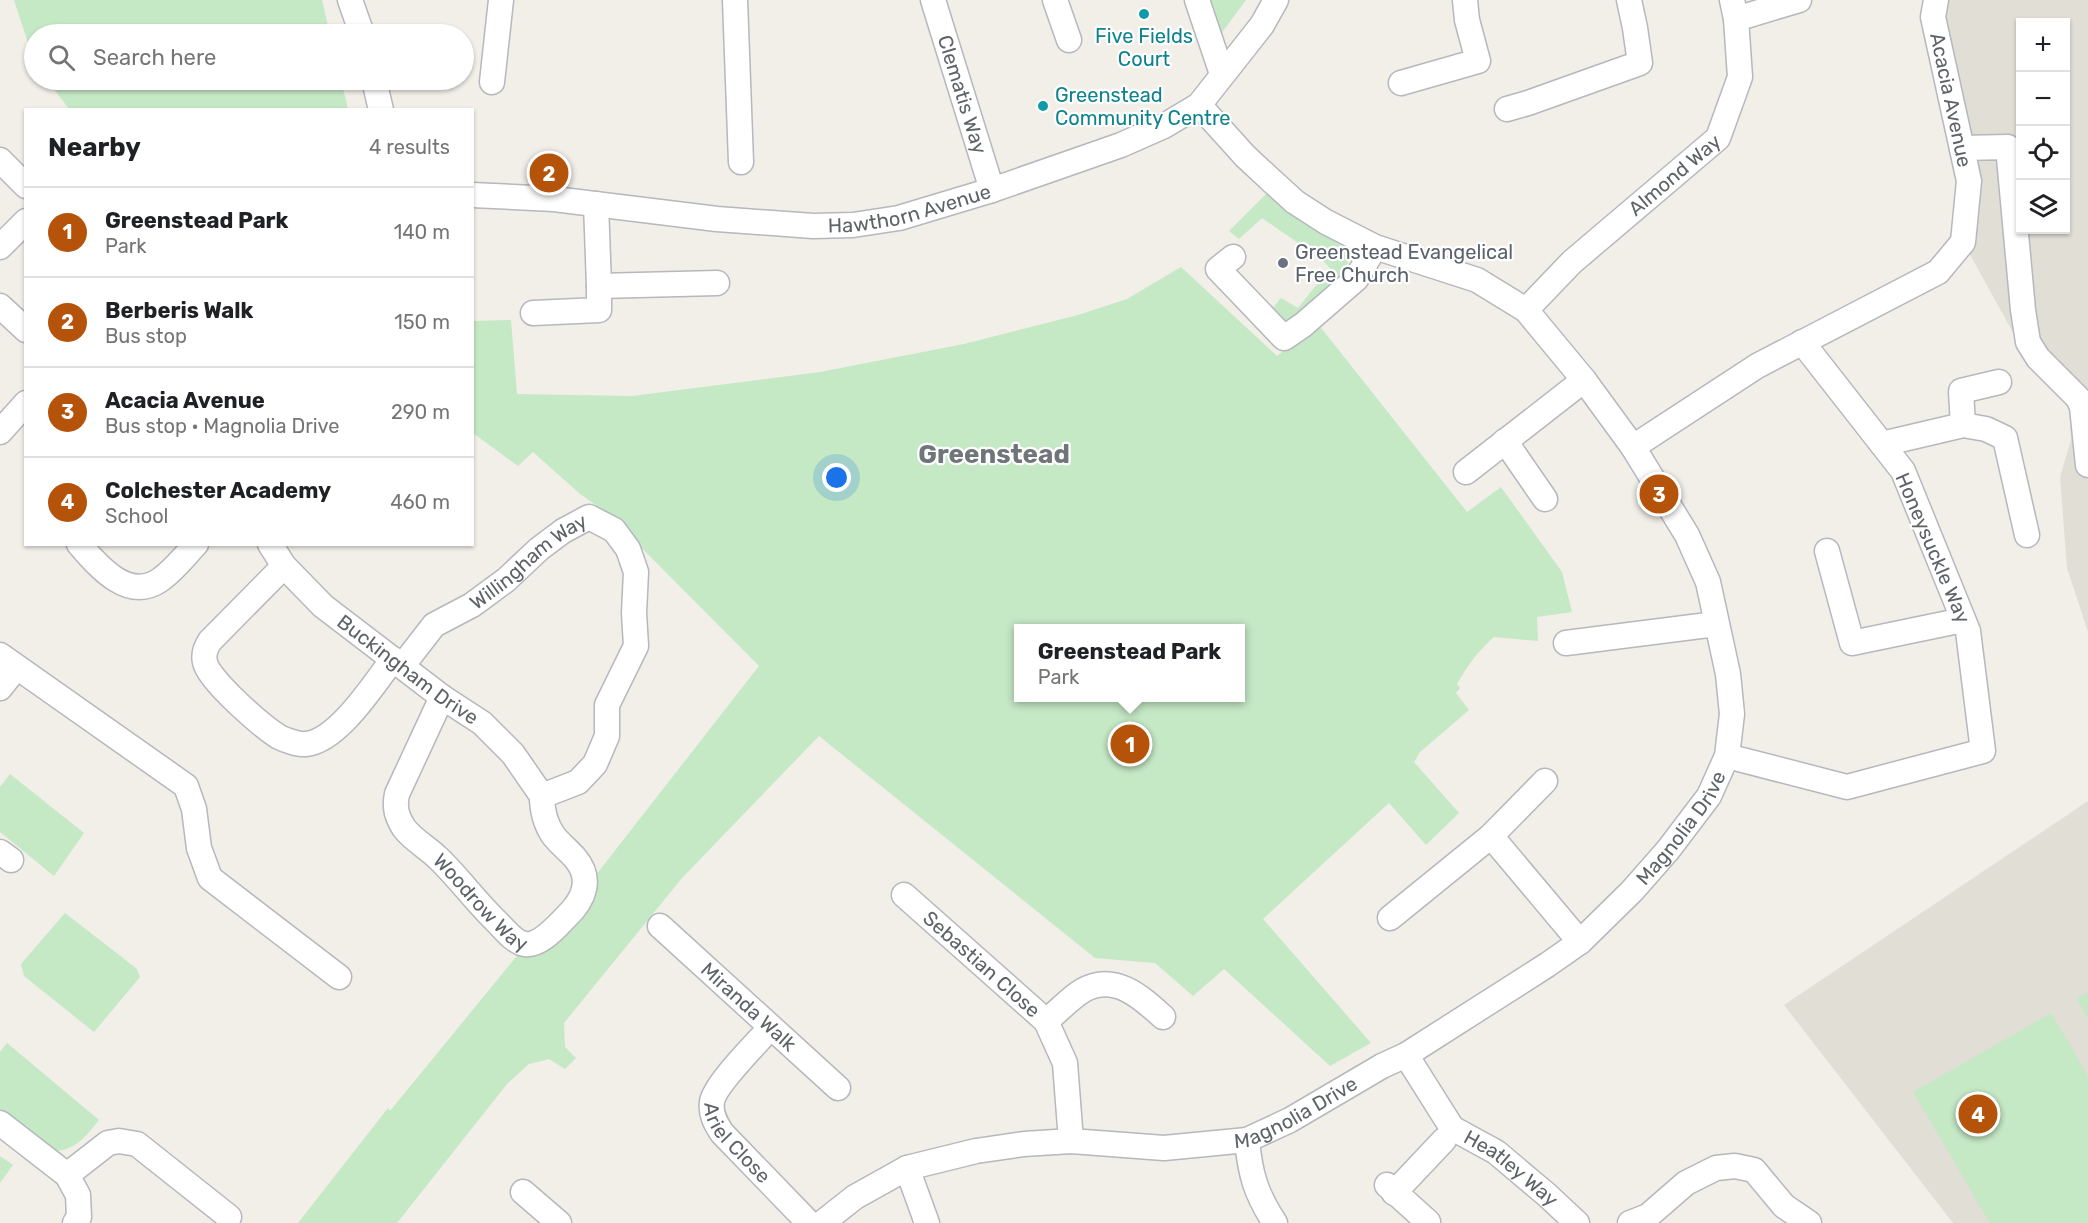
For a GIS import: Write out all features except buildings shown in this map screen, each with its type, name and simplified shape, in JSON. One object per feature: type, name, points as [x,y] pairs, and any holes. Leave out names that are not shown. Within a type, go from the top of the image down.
[{"type":"street","points":[[350,0],[358,24]]},
{"type":"street","points":[[492,82],[501,0]]},
{"type":"street","points":[[735,0],[741,162]]},
{"type":"street","name":"Clematis Way","points":[[933,0],[992,190]]},
{"type":"street","points":[[1055,0],[1069,40]]},
{"type":"street","points":[[1197,0],[1222,74]]},
{"type":"street","name":"Hawthorn Avenue","points":[[474,195],[554,200],[717,219],[813,226],[853,225],[899,218],[992,190],[1121,145],[1164,126],[1198,105],[1262,25],[1276,0]]},
{"type":"street","points":[[1401,83],[1478,61],[1467,20],[1465,0]]},
{"type":"street","points":[[1507,109],[1640,63],[1629,0]]},
{"type":"street","points":[[1734,9],[1799,0]]},
{"type":"street","name":"Acacia Avenue","points":[[1633,447],[1757,366],[1938,272],[1963,242],[1969,181],[1933,17],[1936,0]]},
{"type":"street","name":"Almond Way","points":[[1526,310],[1572,262],[1718,138],[1740,77],[1734,9]]},
{"type":"street","points":[[376,90],[381,108]]},
{"type":"street","name":"Magnolia Drive","points":[[822,1223],[855,1197],[907,1168],[976,1151],[1024,1144],[1071,1142],[1164,1148],[1246,1140],[1290,1120],[1382,1066],[1406,1055],[1580,942],[1632,891],[1668,850],[1709,796],[1727,756],[1732,714],[1728,674],[1708,582],[1687,535],[1633,447],[1584,380],[1526,310],[1477,280],[1375,247],[1326,222],[1295,202],[1245,156],[1198,105]]},
{"type":"street","points":[[1962,148],[2008,147],[2028,342],[2038,358],[2078,398],[2082,407],[2088,465]]},
{"type":"street","points":[[0,160],[24,184]]},
{"type":"street","points":[[533,313],[599,310],[596,204]]},
{"type":"street","points":[[0,247],[24,223]]},
{"type":"street","points":[[1233,257],[1218,269],[1284,338],[1304,325],[1356,279],[1375,247]]},
{"type":"street","points":[[599,286],[717,283]]},
{"type":"street","points":[[0,306],[24,328]]},
{"type":"street","name":"Honeysuckle Way","points":[[1727,756],[1847,787],[1983,751],[1968,631],[1903,471],[1802,342]]},
{"type":"street","points":[[1466,472],[1584,380]]},
{"type":"street","points":[[1963,425],[1961,391],[1999,382]]},
{"type":"street","points":[[0,432],[24,406]]},
{"type":"street","points":[[1882,444],[1963,425],[1986,429],[2005,438],[2027,535]]},
{"type":"street","points":[[1505,441],[1545,499]]},
{"type":"street","name":"Willingham Way","points":[[398,662],[434,625],[472,605],[506,580],[539,549],[563,531],[589,517],[614,530],[628,549],[636,572],[634,613],[636,646],[607,705],[607,736],[595,764],[578,782],[542,796]]},
{"type":"street","points":[[82,546],[106,574],[125,584],[144,587],[159,581],[194,546]]},
{"type":"street","name":"Buckingham Drive","points":[[271,546],[284,566],[323,606],[442,697],[482,723],[513,754],[542,796]]},
{"type":"street","points":[[1827,551],[1852,643],[1963,620]]},
{"type":"street","points":[[284,566],[210,640],[206,648],[205,662],[210,674],[224,691],[280,737],[304,745],[324,738],[341,726],[398,662]]},
{"type":"street","points":[[1566,643],[1716,624]]},
{"type":"street","points":[[0,688],[8,662],[186,786],[194,809],[200,848],[210,878],[339,977]]},
{"type":"street","name":"Woodrow Way","points":[[442,697],[397,794],[394,806],[406,831],[436,856],[495,920],[520,942],[527,945],[546,935],[581,901],[585,879],[582,868],[553,835],[542,811],[542,796]]},
{"type":"street","points":[[1390,918],[1491,836],[1545,781]]},
{"type":"street","points":[[1491,836],[1580,942]]},
{"type":"street","name":"Sebastian Close","points":[[904,895],[1046,1021],[1065,1063],[1071,1142]]},
{"type":"street","name":"Miranda Walk","points":[[660,926],[838,1088]]},
{"type":"street","points":[[1046,1021],[1082,992],[1099,985],[1116,985],[1138,995],[1163,1017]]},
{"type":"street","name":"Ariel Close","points":[[770,1028],[719,1086],[711,1101],[713,1118],[722,1133],[809,1223]]},
{"type":"street","name":"Heatley Way","points":[[1406,1055],[1452,1128],[1496,1152],[1577,1223]]},
{"type":"street","points":[[0,1124],[67,1175],[78,1196],[79,1217],[75,1223]]},
{"type":"street","points":[[1246,1140],[1249,1165],[1260,1200],[1275,1223]]},
{"type":"street","points":[[1428,1223],[1391,1189],[1444,1140]]},
{"type":"street","points":[[67,1175],[108,1143],[119,1141],[136,1144],[229,1217]]},
{"type":"street","points":[[1630,1223],[1648,1216],[1686,1183],[1716,1168],[1734,1166],[1754,1170],[1784,1206],[1809,1223]]},
{"type":"street","points":[[907,1168],[927,1223]]},
{"type":"street","points":[[523,1192],[549,1220]]},
{"type":"shaded area","points":[[1939,0],[2088,0],[2088,632],[2067,568],[2060,477],[2071,440],[2069,401],[2031,365],[1963,242]]},
{"type":"shaded area","points":[[2088,801],[2088,1223],[1953,1223],[1784,1005]]},
{"type":"green space","points":[[14,0],[322,0],[328,24],[24,24],[24,30]]},
{"type":"green space","points":[[1209,0],[1246,0],[1220,35]]},
{"type":"green space","points":[[55,90],[343,90],[348,108],[68,108]]},
{"type":"green space","points":[[1267,193],[1283,208],[1347,249],[1349,257],[1345,277],[1293,328],[1272,309],[1281,298],[1298,308],[1330,268],[1320,258],[1262,218],[1239,239],[1229,231]]},
{"type":"green space","points":[[1181,267],[1277,356],[1318,324],[1467,512],[1501,487],[1562,572],[1572,612],[1537,617],[1538,641],[1494,637],[1488,642],[1473,659],[1457,684],[1460,688],[1456,693],[1469,710],[1420,752],[1414,762],[1459,813],[1426,845],[1389,803],[1263,919],[1371,1043],[1330,1066],[1224,969],[1193,996],[1155,963],[1095,958],[819,736],[682,878],[564,1023],[565,1047],[576,1058],[565,1069],[549,1059],[529,1064],[507,1084],[397,1223],[298,1223],[388,1108],[390,1111],[525,946],[585,889],[759,666],[608,514],[579,493],[533,452],[518,466],[474,434],[474,321],[511,320],[517,394],[632,396],[820,372],[964,344],[1078,315],[1127,299]]},
{"type":"green space","points":[[10,774],[84,833],[54,876],[0,832],[0,787]]},
{"type":"green space","points":[[65,913],[137,969],[140,977],[94,1032],[24,976],[21,964]]},
{"type":"green space","points":[[2088,992],[2088,1019],[2077,999]]},
{"type":"green space","points":[[2051,1013],[2088,1076],[2088,1223],[1990,1223],[1913,1092]]},
{"type":"green space","points":[[7,1043],[99,1120],[76,1144],[56,1151],[0,1109],[0,1052]]},
{"type":"green space","points":[[0,1156],[13,1165],[0,1183]]},
{"type":"place","name":"Five Fields Court","points":[[1144,14]]},
{"type":"place","name":"Greenstead Community Centre","points":[[1043,106]]},
{"type":"place","name":"Berberis Walk","points":[[549,173]]},
{"type":"place","name":"Greenstead Evangelical Free Church","points":[[1283,263]]},
{"type":"place","name":"Acacia Avenue","points":[[1659,494]]},
{"type":"place","name":"Greenstead Park","points":[[1130,744]]},
{"type":"place","name":"Colchester Academy","points":[[1978,1114]]},
{"type":"district","name":"Greenstead","points":[[994,454]]}]
